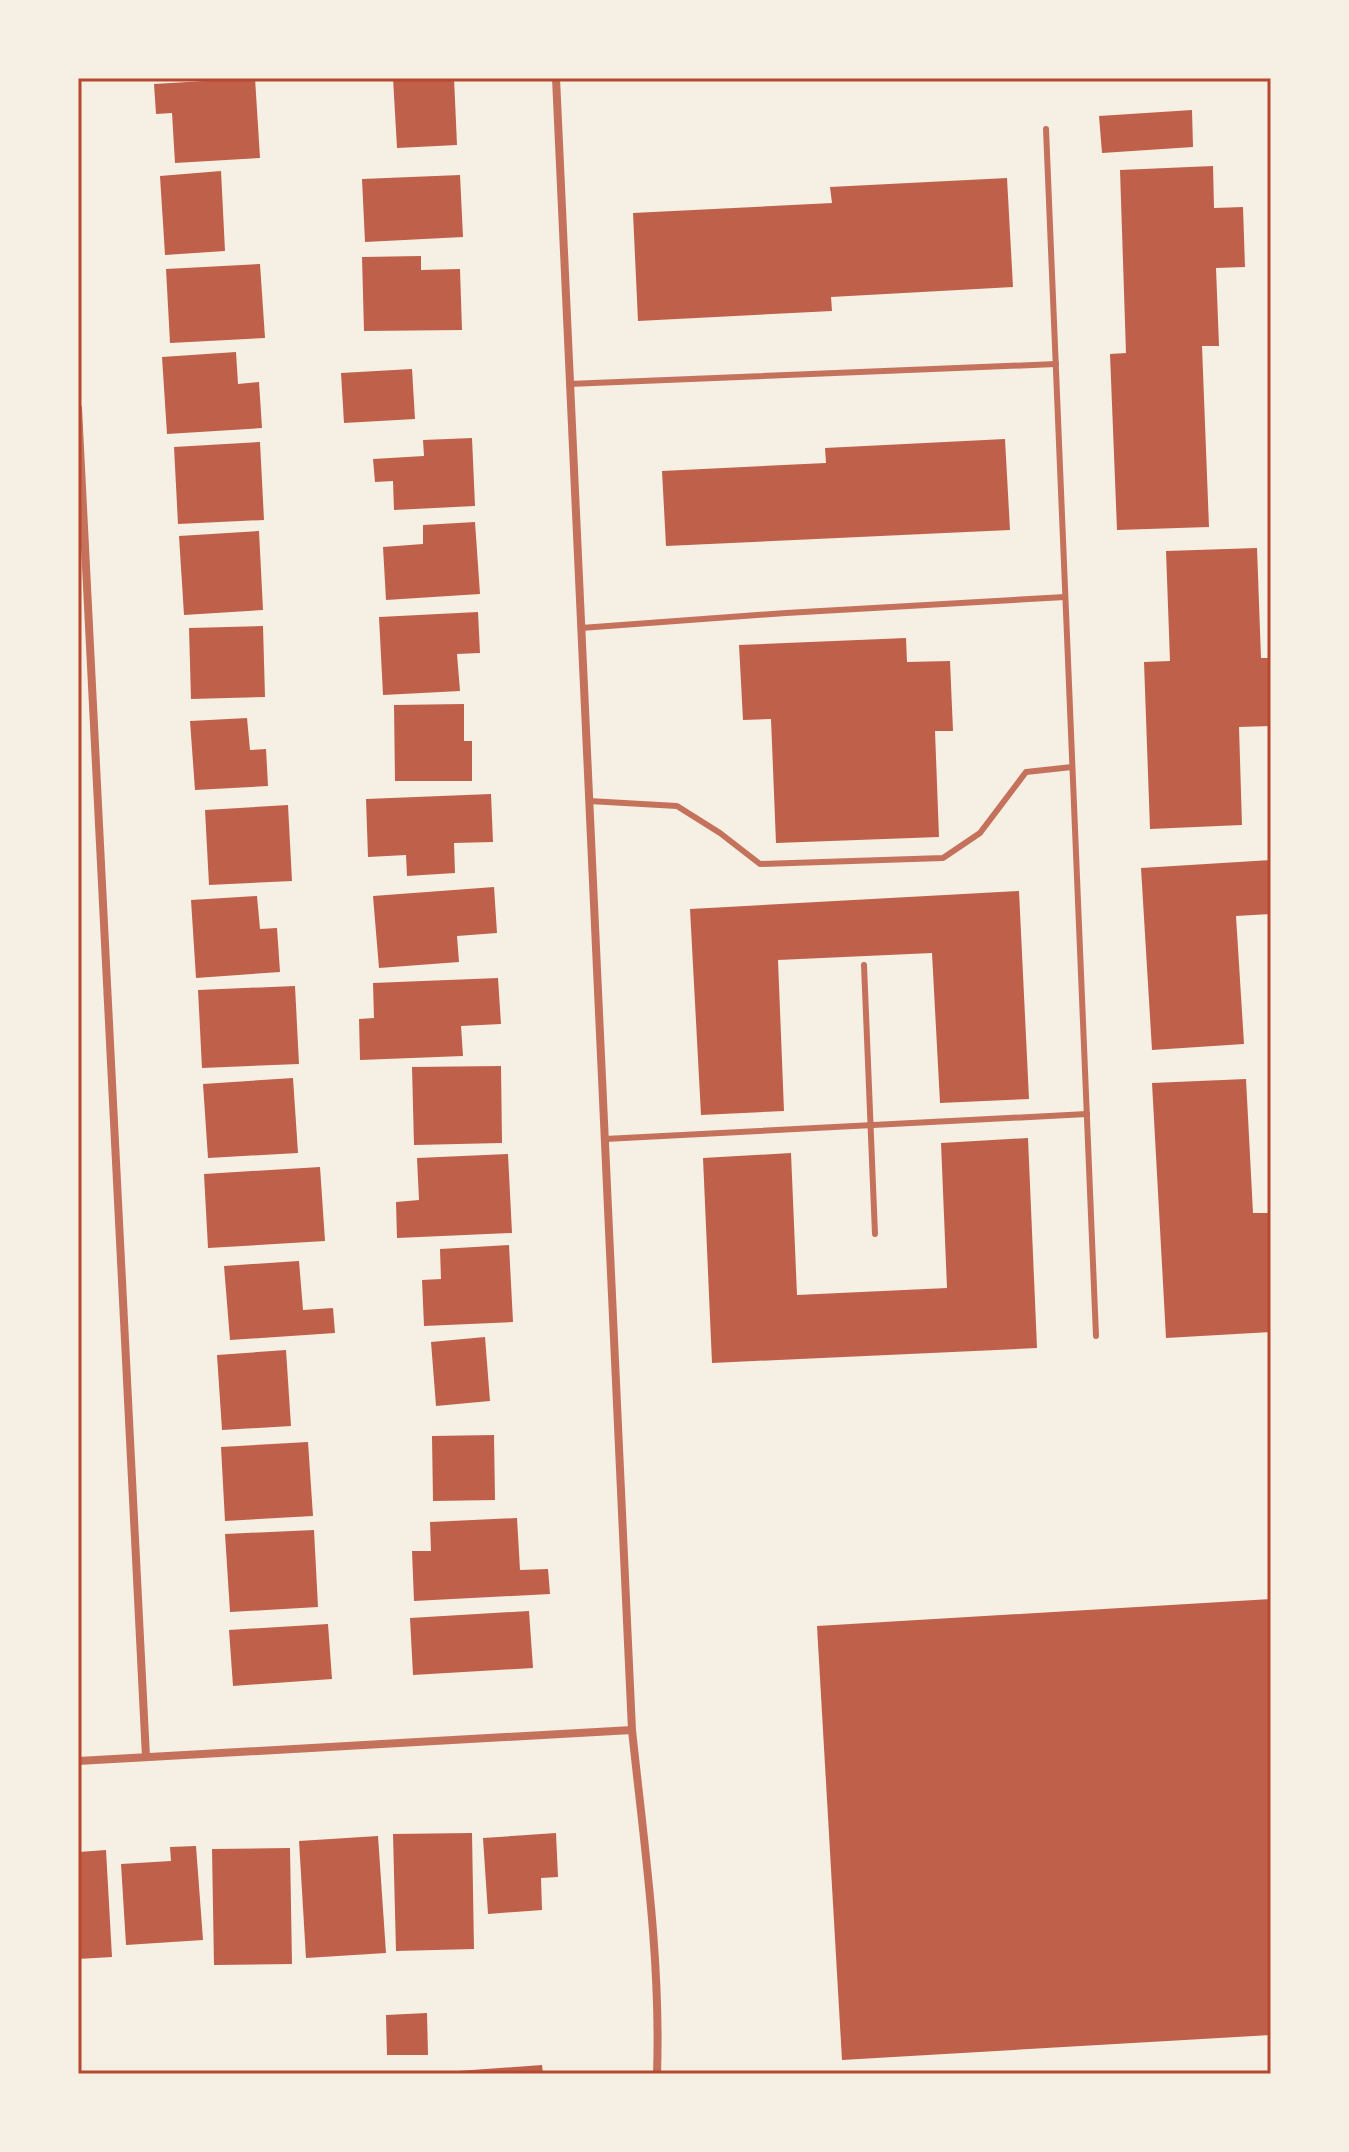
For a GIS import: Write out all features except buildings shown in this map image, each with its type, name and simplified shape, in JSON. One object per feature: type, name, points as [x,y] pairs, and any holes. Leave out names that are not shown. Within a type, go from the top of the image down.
[{"type":"street","points":[[556,78],[632,1730],[657,1989],[657,2074]]},
{"type":"street","points":[[78,408],[146,1757]]},
{"type":"street","points":[[78,1761],[632,1730]]},
{"type":"lane","points":[[1046,129],[1096,1336]]},
{"type":"lane","points":[[569,384],[1056,364]]},
{"type":"lane","points":[[581,628],[1065,597]]},
{"type":"lane","points":[[589,801],[677,806],[720,833],[760,864],[943,858],[980,833],[1026,772],[1072,767]]},
{"type":"lane","points":[[864,965],[875,1234]]},
{"type":"lane","points":[[605,1139],[1087,1114]]}]
